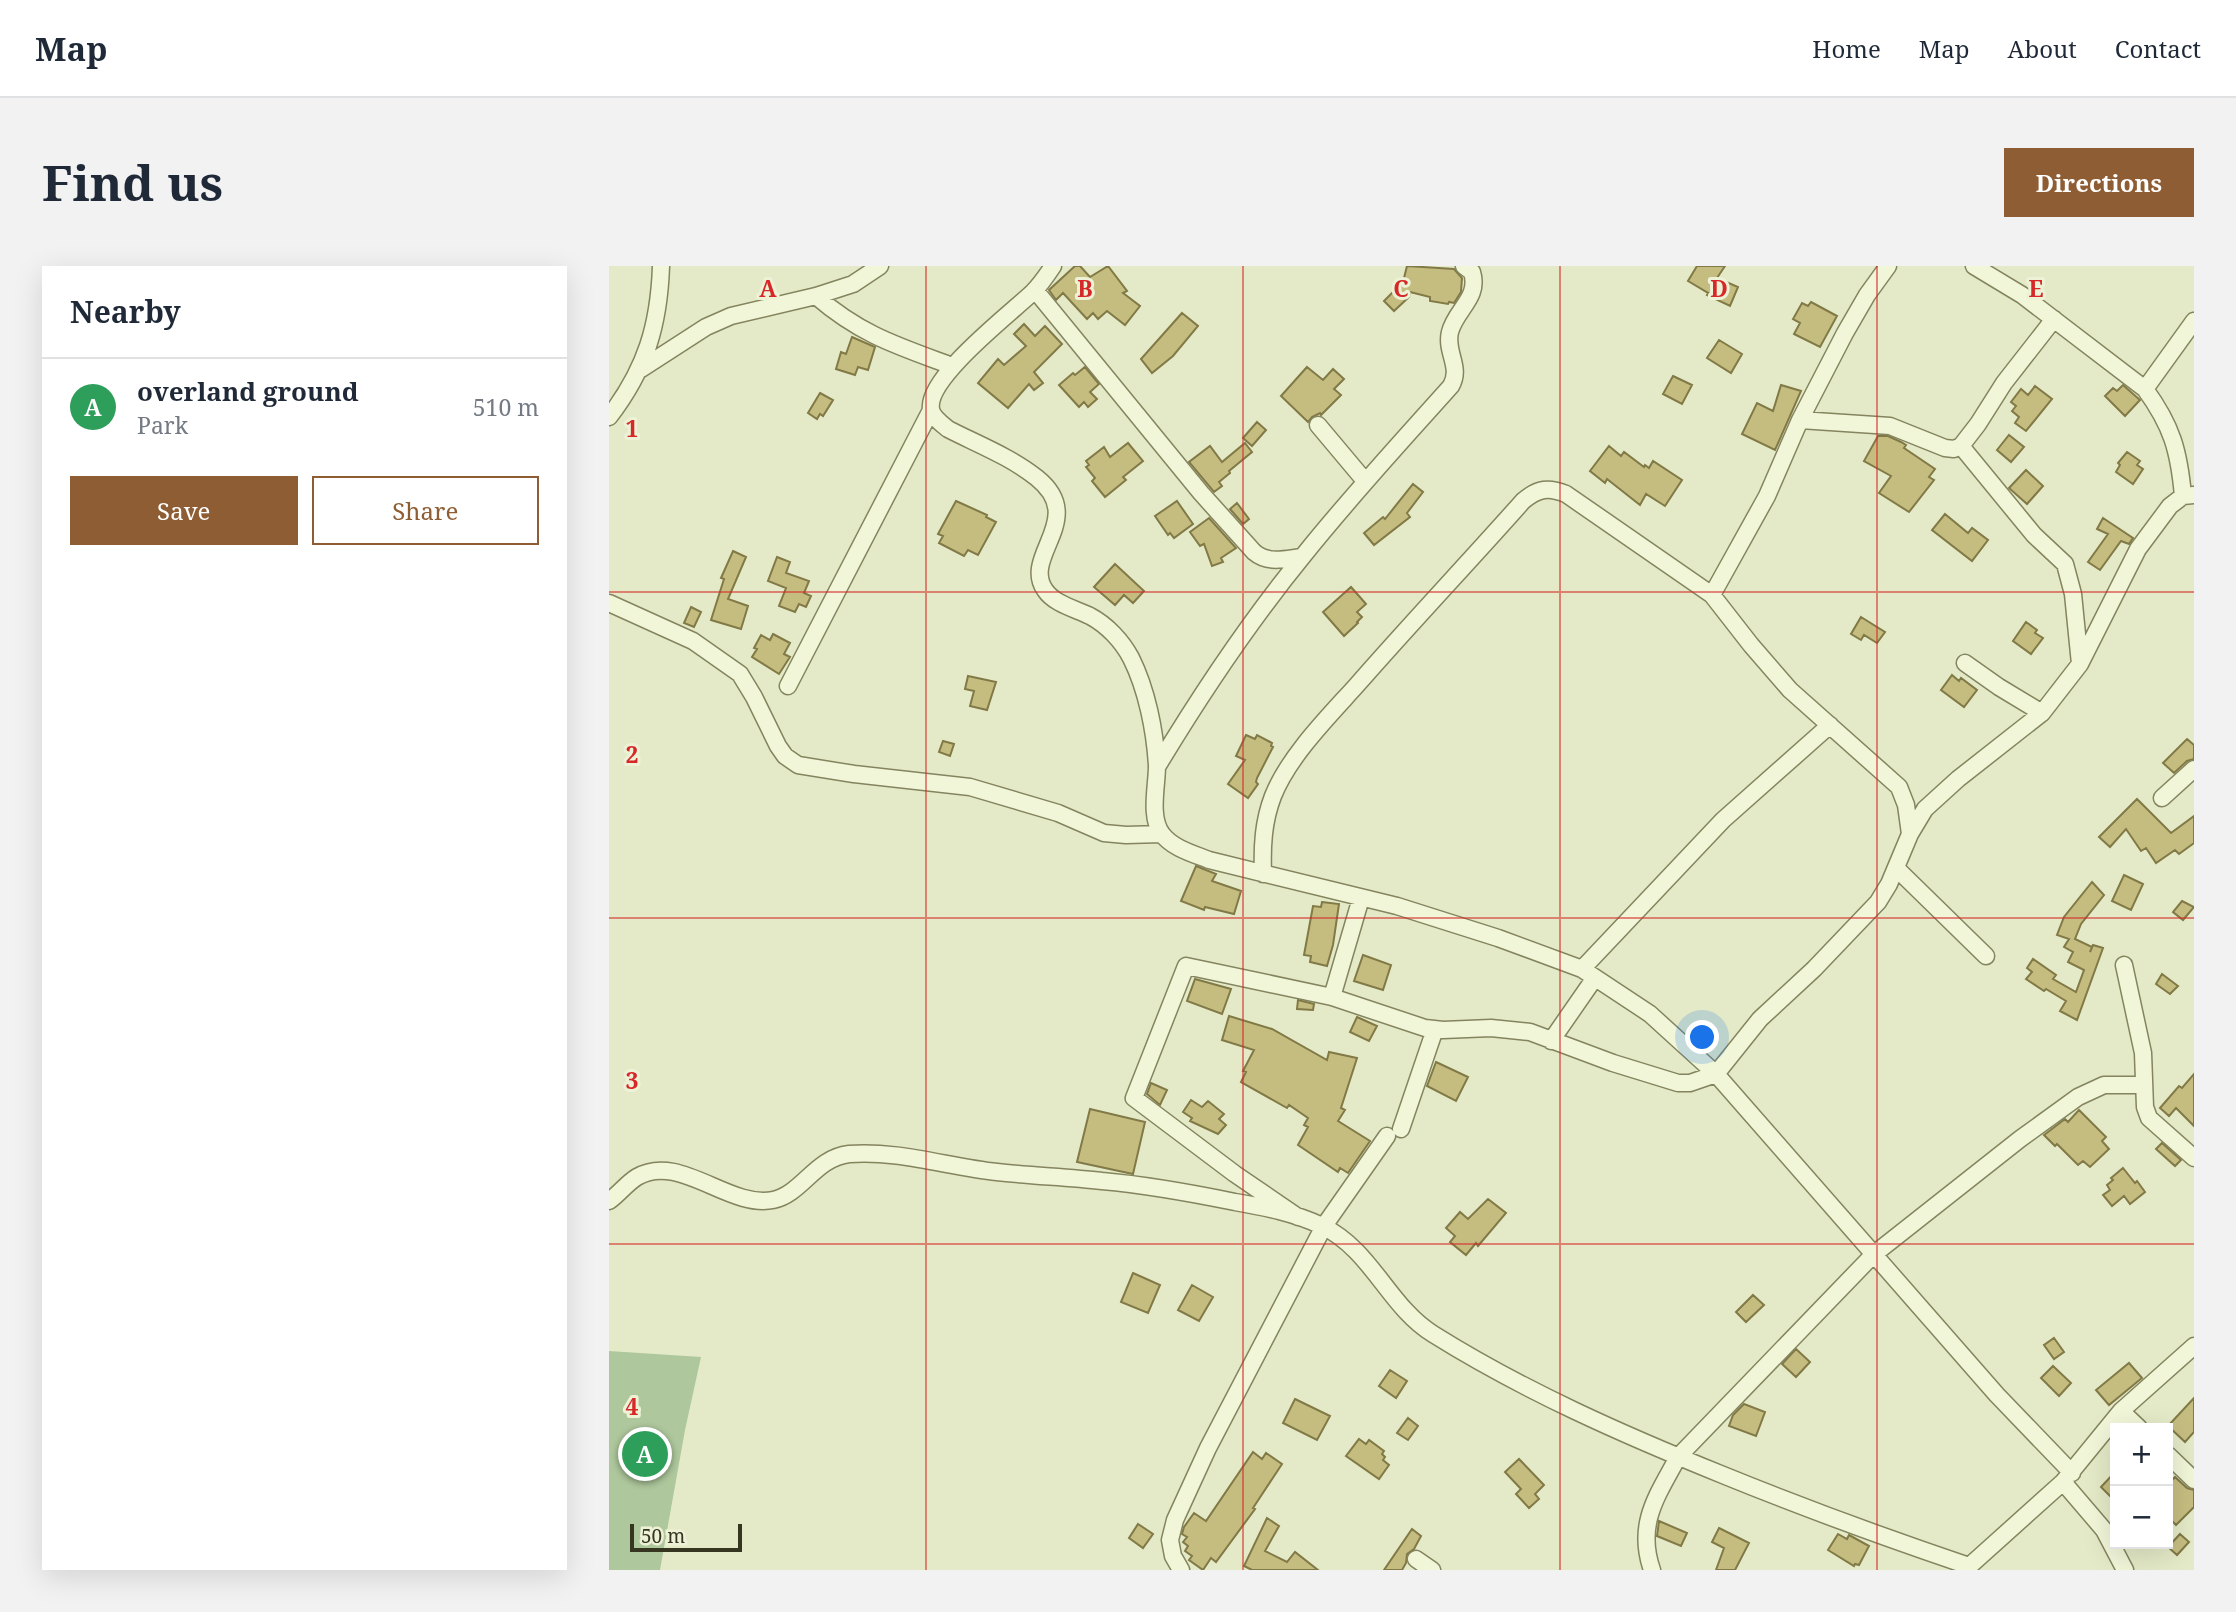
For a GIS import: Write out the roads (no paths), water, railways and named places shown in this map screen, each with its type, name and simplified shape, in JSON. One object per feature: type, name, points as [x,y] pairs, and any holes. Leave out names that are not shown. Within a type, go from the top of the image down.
[{"type":"street","points":[[609,417],[641,369],[660,304],[661,266]]},
{"type":"street","points":[[641,369],[706,327],[731,316],[816,296],[853,284],[880,266]]},
{"type":"street","points":[[788,687],[931,410],[932,397],[952,366],[1035,290],[1053,266]]},
{"type":"street","points":[[1157,767],[1220,667],[1302,557],[1455,379],[1456,369],[1449,336],[1475,284],[1472,272],[1464,266]]},
{"type":"street","points":[[1712,595],[1767,496],[1800,420],[1861,305],[1888,266]]},
{"type":"street","points":[[1298,1217],[1235,1174],[1134,1098],[1187,966],[1332,997],[1435,1029],[1508,1029],[1530,1032],[1678,1083],[1691,1083],[1716,1073],[1760,1019],[1860,923],[1878,902],[1925,809],[1958,779],[2042,713],[2080,664],[2138,550],[2170,506],[2188,495],[2179,456],[2156,403],[2145,389],[1998,272],[1974,266]]},
{"type":"street","points":[[1035,290],[1201,493],[1254,552],[1269,561],[1302,557]]},
{"type":"street","points":[[816,296],[841,317],[875,337],[952,366]]},
{"type":"street","points":[[1800,420],[1882,424],[1954,449],[1961,446],[1978,424],[2004,383],[2054,319]]},
{"type":"street","points":[[2145,389],[2194,321]]},
{"type":"street","points":[[931,410],[937,420],[948,429],[1038,478],[1053,497],[1058,512],[1055,531],[1045,550],[1039,571],[1043,588],[1052,597],[1093,618],[1114,633],[1130,656],[1151,722],[1157,767],[1155,811],[1162,834],[1180,848],[1209,860],[1426,914],[1498,937],[1588,974],[1650,1014],[1716,1073],[2015,1415],[2067,1477],[2104,1530],[2125,1570]]},
{"type":"street","points":[[1318,425],[1365,481]]},
{"type":"street","points":[[1961,446],[2034,535],[2065,564],[2073,594],[2080,664]]},
{"type":"street","points":[[1263,874],[1262,845],[1266,818],[1275,793],[1290,765],[1396,640],[1532,494],[1549,489],[1566,494],[1712,595],[1790,690],[1899,787],[1906,805],[1910,835]]},
{"type":"street","points":[[609,603],[693,641],[740,674],[778,746],[785,756],[799,765],[970,787],[1058,813],[1104,833],[1162,834]]},
{"type":"street","points":[[1965,663],[2042,713]]},
{"type":"street","points":[[1551,1041],[1588,974],[1723,820],[1830,725]]},
{"type":"street","points":[[2162,798],[2194,769]]},
{"type":"street","points":[[1896,868],[1986,956]]},
{"type":"street","points":[[1332,997],[1361,898]]},
{"type":"street","points":[[2124,965],[2143,1053],[2145,1107],[2150,1118],[2194,1158]]},
{"type":"street","points":[[1181,1570],[1173,1556],[1170,1540],[1175,1520],[1208,1448],[1324,1226],[1394,1132],[1435,1029]]},
{"type":"street","points":[[1652,1570],[1646,1550],[1646,1524],[1678,1457],[1873,1255],[2020,1139],[2090,1090],[2104,1085],[2144,1085]]},
{"type":"street","points":[[609,1201],[635,1178],[649,1171],[666,1170],[754,1200],[774,1200],[782,1197],[825,1163],[841,1156],[864,1154],[994,1172],[1103,1181],[1197,1194],[1298,1217],[1324,1226],[1364,1257],[1412,1320],[1497,1371],[1599,1422],[1678,1457],[1967,1568],[2067,1477],[2121,1411],[2194,1346]]},
{"type":"street","points":[[2121,1411],[2134,1423]]},
{"type":"street","points":[[2173,1460],[2194,1480]]},
{"type":"street","points":[[1416,1559],[1432,1570]]},
{"type":"place","name":"overland ground","points":[[645,1454]]}]
